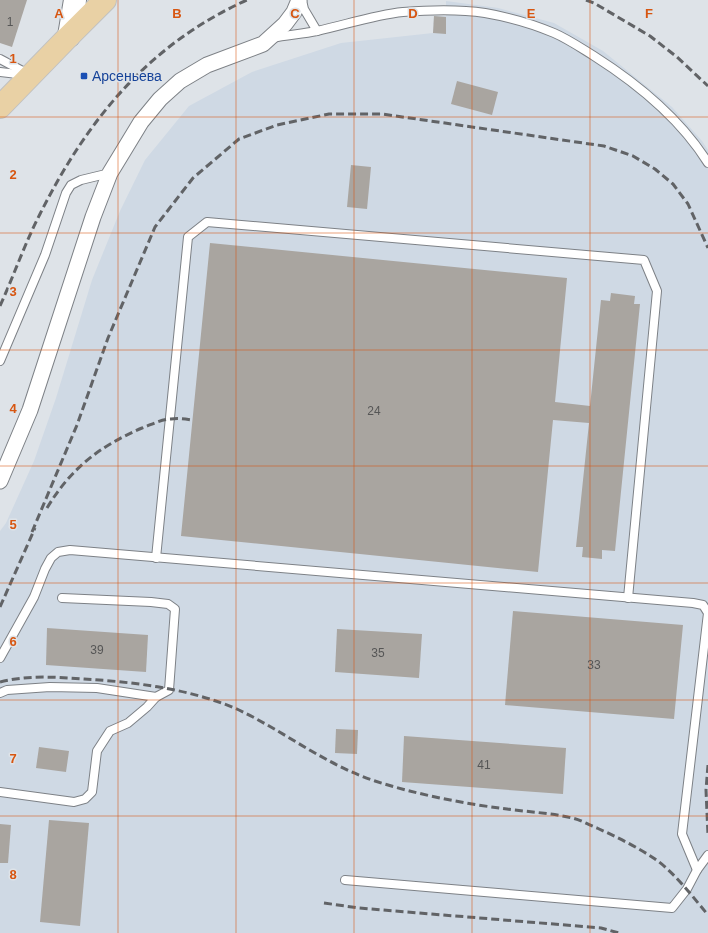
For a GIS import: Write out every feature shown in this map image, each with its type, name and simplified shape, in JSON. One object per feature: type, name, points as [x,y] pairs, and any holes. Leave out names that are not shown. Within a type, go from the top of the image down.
[{"type":"main road","points":[[69,36],[75,0]]},
{"type":"main road","points":[[0,107],[105,0]]},
{"type":"street","points":[[0,481],[30,410],[93,217],[110,173],[141,122],[160,99],[180,81],[207,65],[263,44],[271,38],[294,12],[301,0]]},
{"type":"lane","points":[[301,0],[304,9],[317,31]]},
{"type":"lane","points":[[271,38],[317,31],[402,12],[446,10],[484,13],[515,20],[553,33],[574,43],[612,68],[664,109],[700,151],[708,163]]},
{"type":"lane","points":[[0,59],[31,75]]},
{"type":"lane","points":[[0,72],[31,75]]},
{"type":"lane","points":[[0,361],[45,255],[66,193],[71,185],[81,180],[110,173]]},
{"type":"lane","points":[[156,558],[188,237],[207,222],[644,260],[657,291],[628,598]]},
{"type":"lane","points":[[0,658],[34,597],[51,558],[58,552],[70,550],[703,605],[708,613],[682,834],[697,870]]},
{"type":"lane","points":[[0,792],[74,802],[85,799],[92,792],[97,751],[110,731],[128,724],[147,708],[156,697],[169,690],[175,609],[168,604],[151,602],[62,598]]},
{"type":"lane","points":[[0,693],[7,690],[50,687],[97,688],[156,697]]},
{"type":"lane","points":[[345,880],[672,908],[687,889],[697,870],[708,855]]},
{"type":"shaded area","points":[[446,1],[498,8],[554,23],[603,51],[672,107],[708,150],[708,933],[0,933],[0,531],[6,523],[34,461],[56,398],[92,280],[120,211],[145,160],[189,106],[252,72],[341,43],[433,33],[434,16],[446,16]]},
{"type":"building","points":[[0,0],[27,0],[12,47],[0,43]]},
{"type":"building","points":[[434,16],[446,17],[446,34],[433,33]]},
{"type":"building","points":[[457,81],[498,92],[492,115],[451,104]]},
{"type":"building","points":[[351,165],[371,167],[367,209],[347,207]]},
{"type":"building","points":[[210,243],[567,278],[555,402],[590,406],[601,300],[610,301],[611,293],[635,296],[634,304],[640,304],[615,551],[602,550],[602,559],[582,557],[583,547],[576,547],[589,423],[553,420],[538,572],[181,536]]},
{"type":"building","points":[[513,611],[683,625],[674,719],[505,705]]},
{"type":"building","points":[[47,628],[148,635],[146,672],[46,665]]},
{"type":"building","points":[[337,629],[422,634],[419,678],[335,672]]},
{"type":"building","points":[[336,729],[358,730],[357,754],[335,753]]},
{"type":"building","points":[[404,736],[566,748],[563,794],[402,782]]},
{"type":"building","points":[[39,747],[69,751],[66,772],[36,768]]},
{"type":"building","points":[[49,820],[89,823],[80,926],[40,922]]},
{"type":"building","points":[[0,824],[11,825],[8,863],[0,863]]},
{"type":"railway","points":[[0,306],[29,236],[40,214],[78,147],[100,117],[124,88],[151,62],[180,39],[212,18],[247,0]]},
{"type":"railway","points":[[586,0],[594,3],[650,36],[677,57],[708,86]]},
{"type":"railway","points":[[32,532],[77,425],[108,338],[155,227],[193,178],[239,139],[277,125],[329,114],[382,114],[604,146],[633,156],[655,169],[673,184],[688,204],[708,248]]},
{"type":"railway","points":[[47,508],[66,481],[88,460],[113,442],[156,422],[167,419],[192,420]]},
{"type":"railway","points":[[0,607],[35,528]]},
{"type":"railway","points":[[0,682],[32,677],[103,680],[183,692],[239,710],[340,766],[375,781],[423,794],[457,801],[556,815],[582,821],[641,850],[662,864],[690,893],[708,915]]},
{"type":"railway","points":[[708,765],[706,790],[708,835]]},
{"type":"railway","points":[[324,903],[359,908],[601,928],[619,933]]},
{"type":"place","name":"Арсеньева","points":[[84,76]]}]
